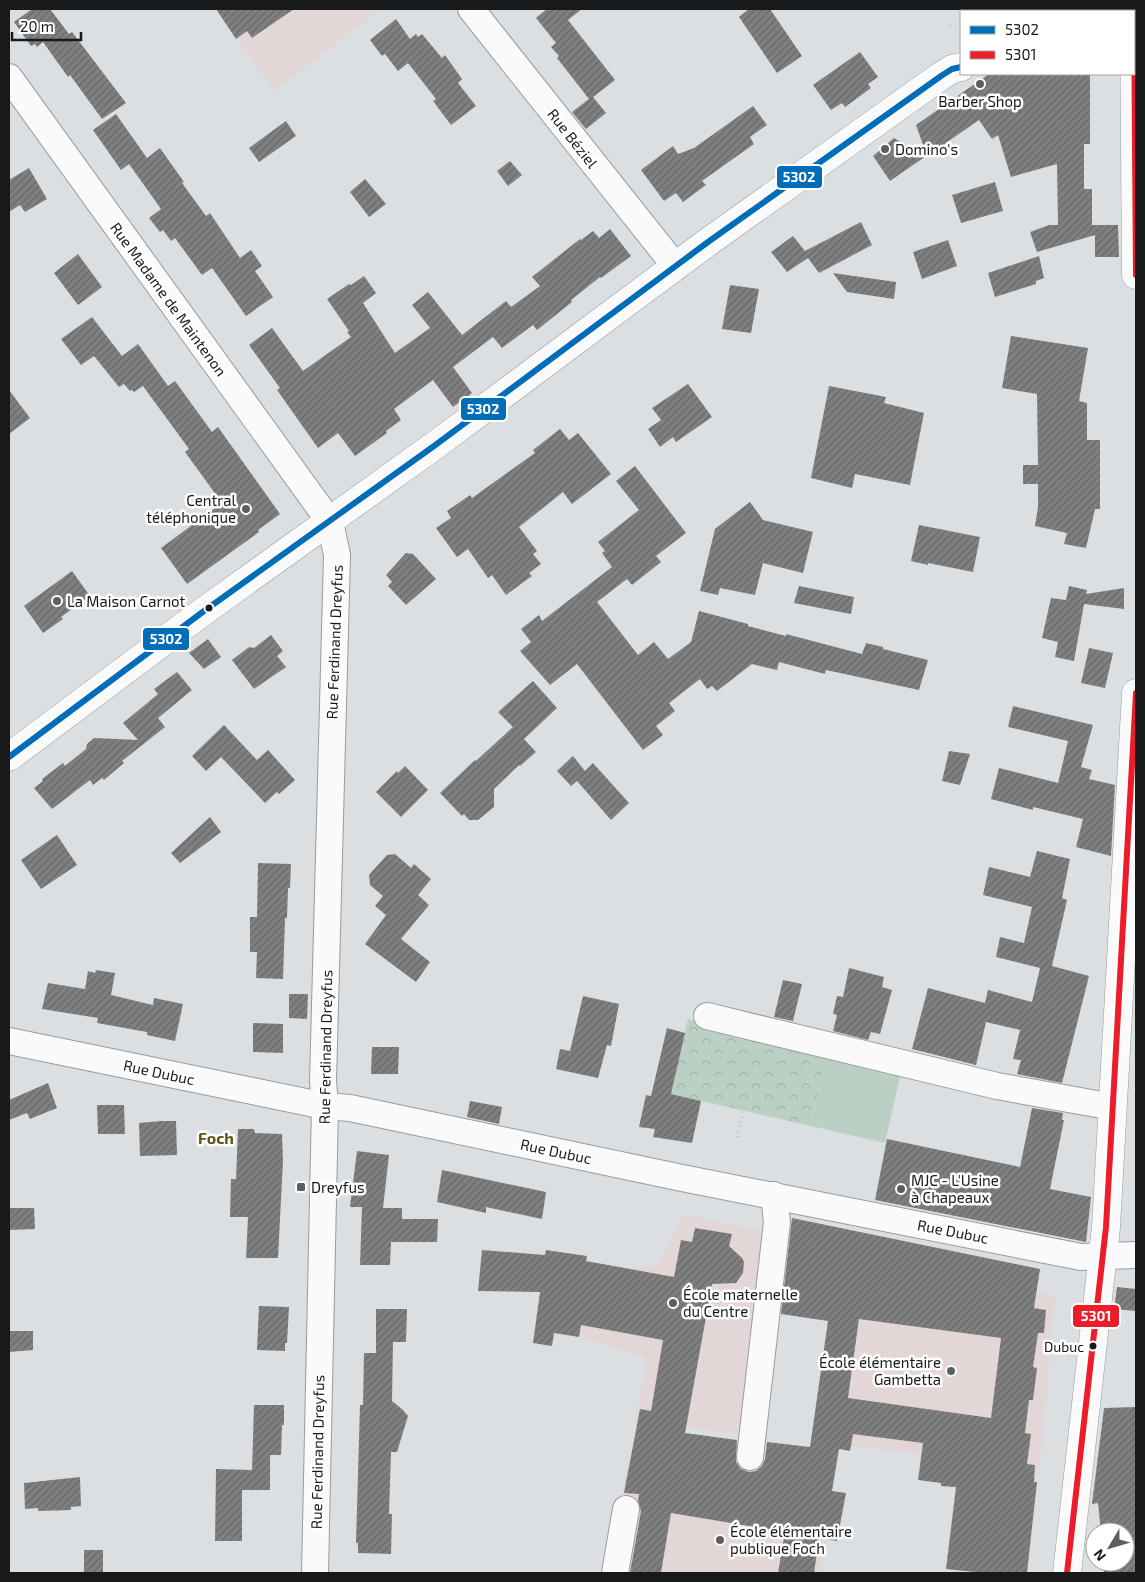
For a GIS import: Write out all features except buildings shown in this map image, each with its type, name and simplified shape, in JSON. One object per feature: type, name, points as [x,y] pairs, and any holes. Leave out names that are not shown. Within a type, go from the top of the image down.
[{"type":"main road","points":[[9,756],[204,611],[330,522],[708,242],[958,63]]},
{"type":"main road","points":[[1134,75],[1136,275]]},
{"type":"main road","points":[[1068,1573],[1104,1255],[1136,693]]},
{"type":"street","name":"Rue Béziel","points":[[471,9],[676,267]]},
{"type":"street","name":"Rue Madame de Maintenon","points":[[10,83],[330,522]]},
{"type":"street","name":"Rue Ferdinand Dreyfus","points":[[315,1573],[325,1106],[323,1080],[337,555],[330,522]]},
{"type":"street","points":[[707,1016],[997,1086],[1113,1107]]},
{"type":"street","name":"Rue Dubuc","points":[[9,1041],[325,1106],[350,1108],[682,1178],[1080,1257],[1136,1254]]},
{"type":"street","points":[[750,1457],[778,1222],[774,1195]]},
{"type":"street","points":[[615,1573],[626,1509]]},
{"type":"path","points":[[706,1056],[784,1074]]},
{"type":"path","points":[[737,1137],[752,1067]]},
{"type":"shaded area","points":[[216,9],[381,9],[274,91]]},
{"type":"shaded area","name":"École maternelle du Centre","points":[[683,1214],[765,1232],[740,1433],[635,1423],[647,1359],[577,1335],[592,1272],[656,1266]]},
{"type":"shaded area","name":"École élémentaire Gambetta","points":[[869,1255],[1055,1296],[1040,1469],[843,1445]]},
{"type":"shaded area","name":"École élémentaire publique Foch","points":[[625,1476],[732,1483],[832,1507],[820,1573],[608,1573]]},
{"type":"green space","points":[[688,1019],[828,1051],[811,1126],[671,1094]]},
{"type":"green space","points":[[828,1051],[902,1068],[885,1143],[811,1126]]},
{"type":"transit line","name":"5302","points":[[9,757],[204,611],[434,446],[708,242],[941,76],[952,69],[960,67]]},
{"type":"transit line","name":"5301","points":[[1134,75],[1136,275]]},
{"type":"transit line","name":"5301","points":[[1067,1573],[1106,1227],[1136,693]]},
{"type":"place","name":"Barber Shop","points":[[980,84]]},
{"type":"place","name":"Domino's","points":[[885,149]]},
{"type":"place","name":"Central téléphonique","points":[[246,509]]},
{"type":"place","name":"La Maison Carnot","points":[[57,601]]},
{"type":"place","name":"Dreyfus","points":[[301,1187]]},
{"type":"place","name":"MJC - L'Usine à Chapeaux","points":[[901,1189]]},
{"type":"place","name":"École maternelle du Centre","points":[[673,1303]]},
{"type":"place","name":"Dubuc","points":[[1093,1346]]},
{"type":"place","name":"École élémentaire Gambetta","points":[[951,1371]]},
{"type":"place","name":"École élémentaire publique Foch","points":[[720,1540]]},
{"type":"district","name":"Foch","points":[[216,1137]]}]
